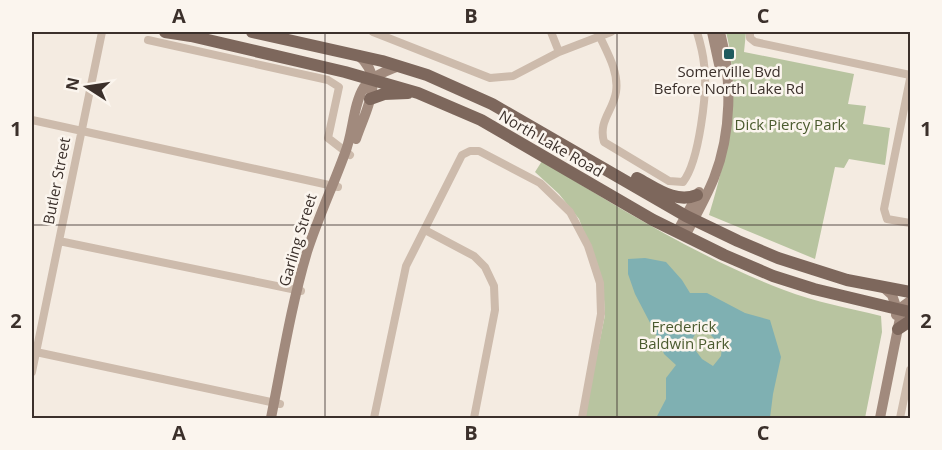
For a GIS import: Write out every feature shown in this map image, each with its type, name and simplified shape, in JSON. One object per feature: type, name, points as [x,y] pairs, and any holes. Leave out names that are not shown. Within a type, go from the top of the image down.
[{"type":"main road","name":"North Lake Road","points":[[165,32],[191,36],[373,79],[418,93],[481,120],[681,234],[772,276],[838,296],[905,311]]},
{"type":"main road","name":"North Lake Road","points":[[252,32],[358,55],[427,75],[492,104],[690,218],[778,258],[847,280],[910,292]]},
{"type":"main road","points":[[370,99],[384,94],[418,93]]},
{"type":"main road","points":[[591,161],[613,167],[674,197],[685,199],[698,195]]},
{"type":"main road","points":[[898,329],[910,321]]},
{"type":"street","name":"Butler Street","points":[[32,372],[102,32]]},
{"type":"street","points":[[373,32],[490,78],[513,76],[559,52],[611,32]]},
{"type":"street","points":[[551,32],[559,52]]},
{"type":"street","points":[[600,37],[615,70],[616,92],[601,131],[604,142],[669,182],[683,182],[690,174],[703,117],[705,66],[697,32]]},
{"type":"street","points":[[690,218],[714,158],[722,106],[721,73],[712,32]]},
{"type":"street","points":[[681,234],[714,176],[726,127],[727,67],[720,32]]},
{"type":"street","points":[[750,32],[750,38],[755,42],[910,77],[884,209],[887,219],[910,223]]},
{"type":"street","points":[[148,40],[328,80],[339,87],[328,138],[348,153]]},
{"type":"street","points":[[358,55],[369,65],[373,79],[399,66]]},
{"type":"street","name":"Garling Street","points":[[272,418],[277,403],[307,251],[348,153],[370,99],[374,88],[373,79],[364,85],[348,153]]},
{"type":"street","points":[[32,120],[334,186]]},
{"type":"street","points":[[374,418],[406,266],[462,155],[470,151],[479,151],[540,183],[570,212],[588,246],[600,283],[601,314],[582,418]]},
{"type":"street","points":[[425,230],[474,256],[485,267],[494,286],[495,310],[474,418]]},
{"type":"street","points":[[58,241],[300,290]]},
{"type":"street","points":[[882,286],[905,311]]},
{"type":"street","points":[[880,418],[900,318],[910,301]]},
{"type":"street","points":[[874,418],[894,318],[905,311]]},
{"type":"street","points":[[36,352],[277,403]]},
{"type":"street","points":[[900,418],[910,370]]},
{"type":"street","name":"Garling Street","points":[[277,403],[277,418]]},
{"type":"green space","name":"Dick Piercy Park","points":[[726,32],[746,32],[744,52],[854,74],[848,104],[866,106],[863,124],[890,128],[885,165],[849,159],[844,168],[835,167],[815,259],[709,215],[721,172],[730,124],[732,77]]},
{"type":"green space","name":"Frederick Baldwin Park","points":[[542,161],[660,231],[721,263],[808,298],[881,316],[882,332],[865,418],[584,418],[605,315],[603,283],[579,219],[559,194],[535,172]]},
{"type":"water","points":[[645,258],[666,262],[690,293],[707,293],[745,313],[770,320],[781,357],[770,418],[656,418],[666,399],[666,378],[676,365],[664,354],[635,294],[628,274],[628,259]],"holes":[[[697,331],[709,333],[722,347],[721,356],[713,366],[702,359],[690,343]]]},
{"type":"place","name":"Somerville Bvd Before North Lake Rd","points":[[729,54]]}]
